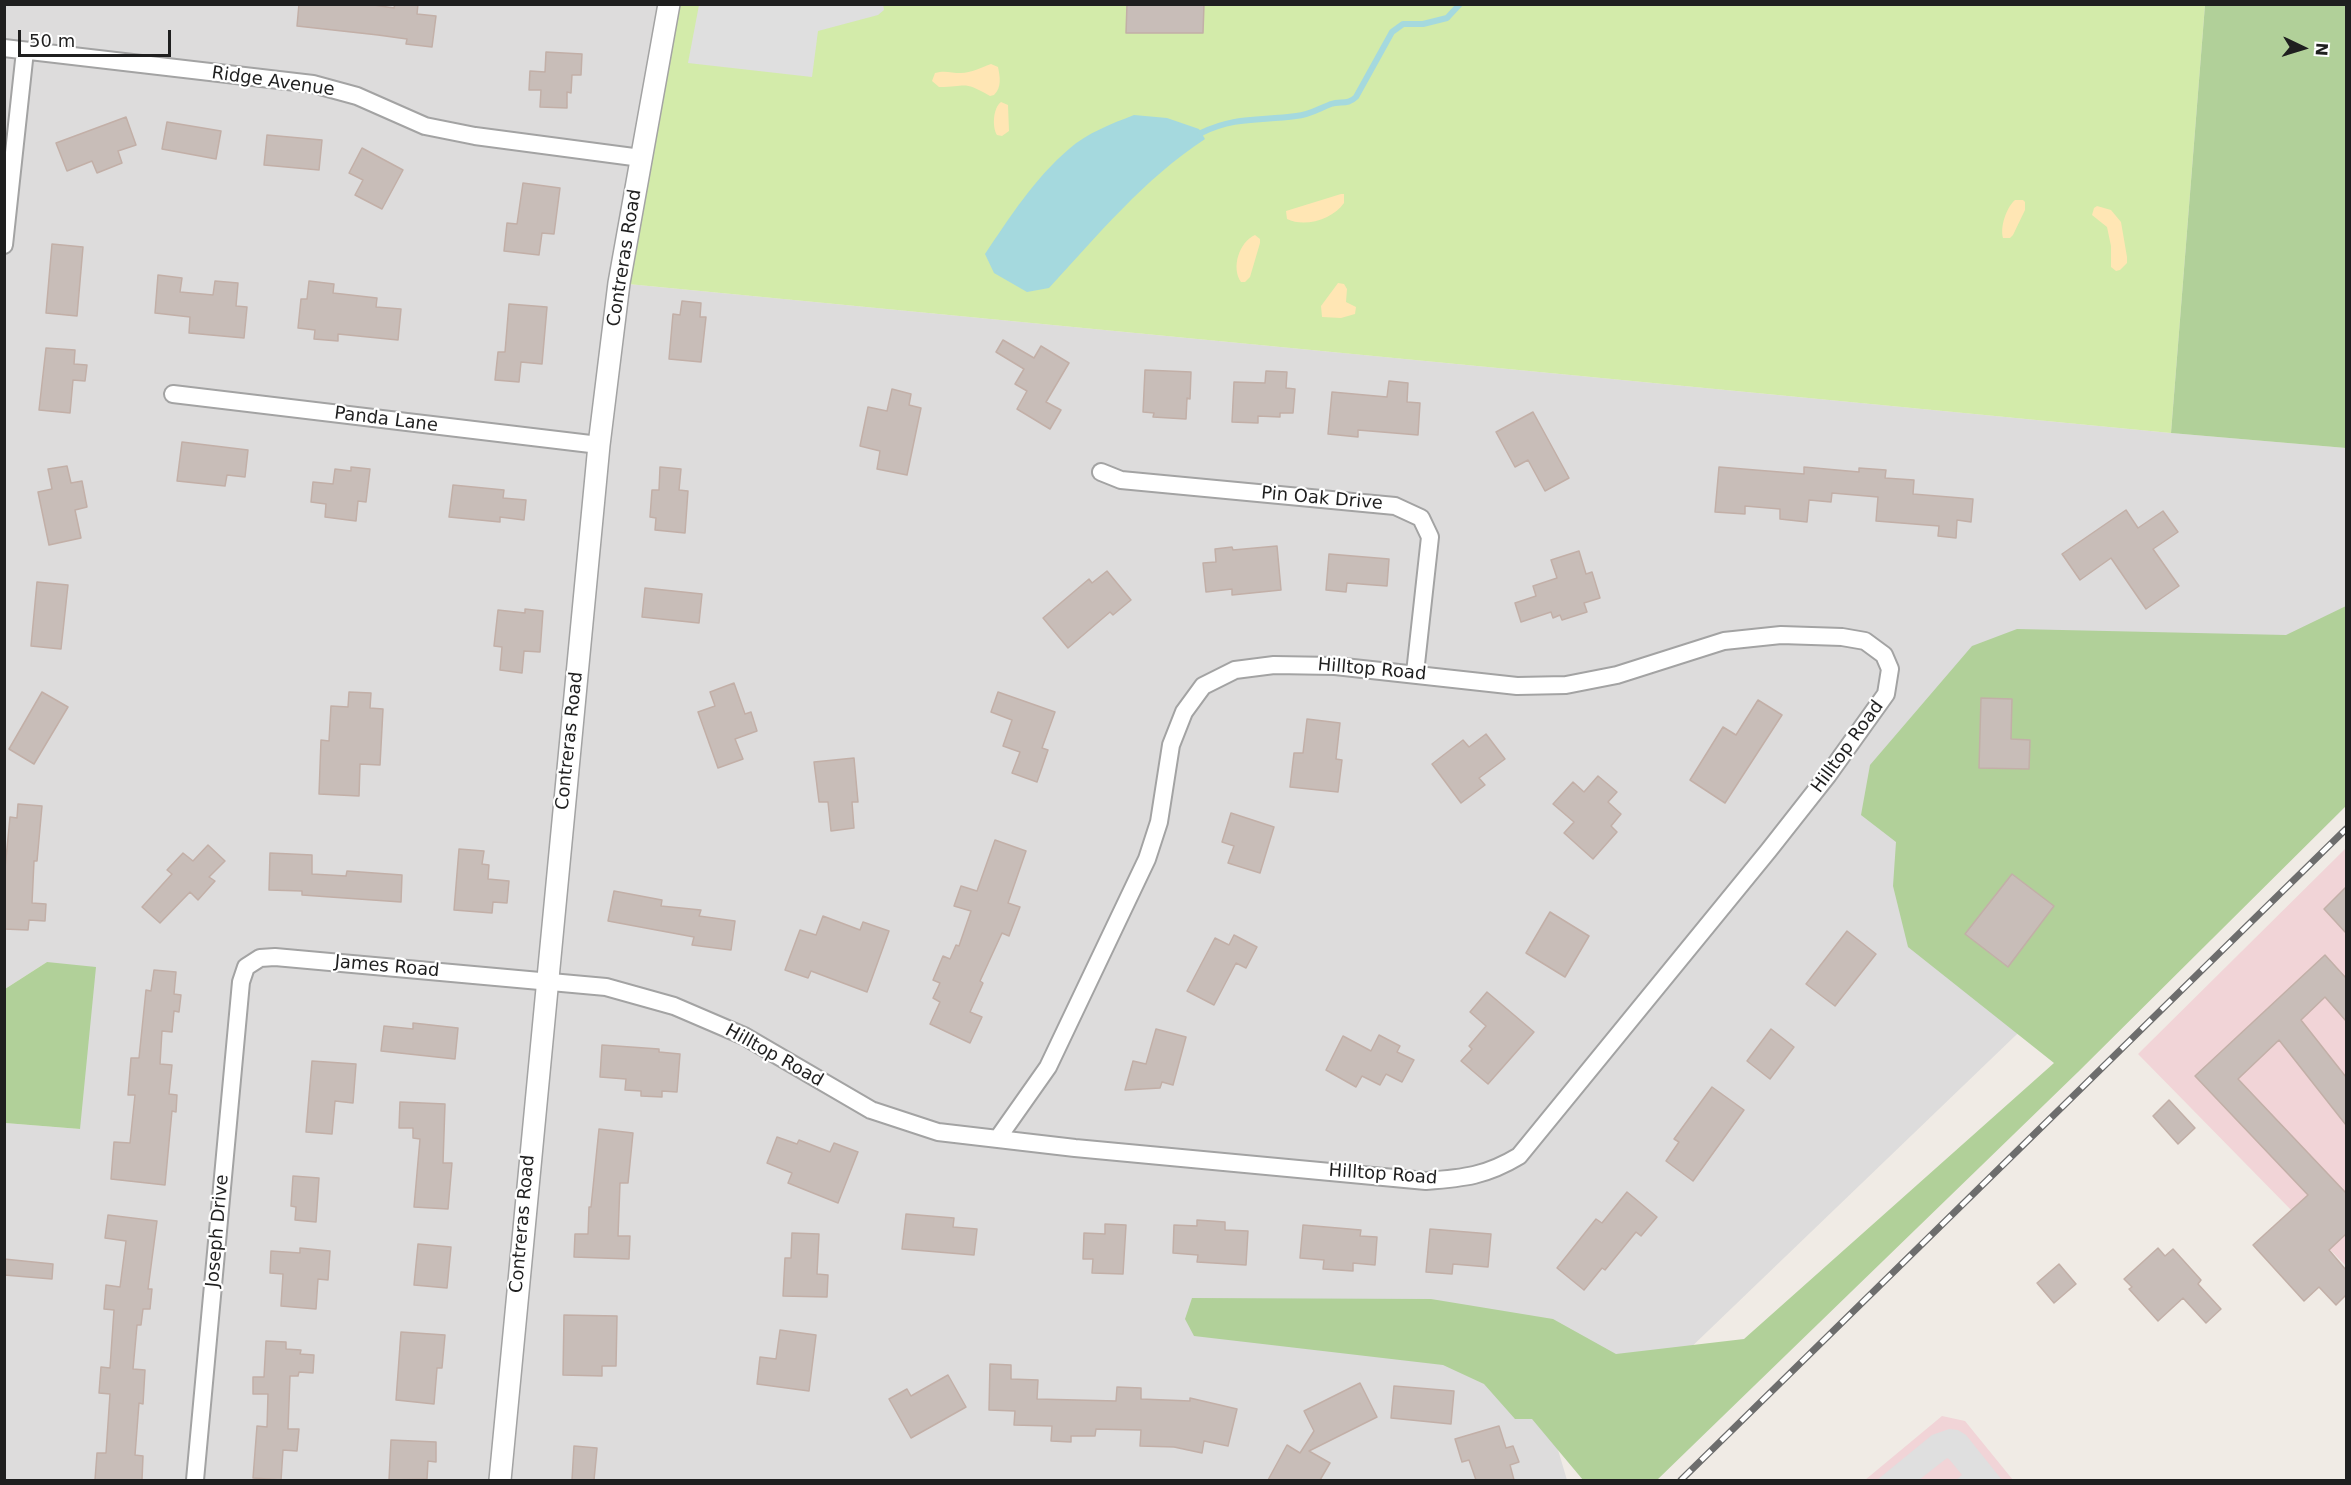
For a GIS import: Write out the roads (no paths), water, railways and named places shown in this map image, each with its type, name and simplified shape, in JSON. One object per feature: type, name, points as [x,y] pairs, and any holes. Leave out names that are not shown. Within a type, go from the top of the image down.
[{"type":"street","name":"Contreras Road","points":[[500,1480],[599,445],[620,283],[640,158],[669,4]]},
{"type":"street","name":"Ridge Avenue","points":[[4,48],[314,84],[357,96],[425,126],[475,136],[640,158]]},
{"type":"street","points":[[4,245],[25,51]]},
{"type":"street","name":"Panda Lane","points":[[173,394],[599,445]]},
{"type":"street","name":"Pin Oak Drive","points":[[1101,472],[1121,480],[1395,506],[1421,518],[1430,537],[1415,673]]},
{"type":"street","name":"Hilltop Road","points":[[547,981],[617,990],[674,1006],[744,1036],[871,1110],[938,1132],[1075,1148],[1426,1181],[1462,1179],[1497,1169],[1519,1155],[1769,850],[1828,775],[1886,694],[1890,669],[1884,655],[1865,641],[1842,637],[1781,635],[1724,641],[1617,675],[1566,685],[1517,686],[1335,666],[1274,665],[1235,670],[1203,687],[1184,712],[1171,745],[1159,822],[1147,859],[1048,1067],[998,1138]]},
{"type":"street","name":"James Road","points":[[241,982],[246,967],[260,958],[275,957],[547,981]]},
{"type":"street","name":"Joseph Drive","points":[[195,1480],[241,982]]},
{"type":"water","points":[[1134,115],[1167,118],[1199,129],[1205,139],[1142,190],[1049,288],[1027,292],[994,273],[985,254],[1023,199],[1045,173],[1069,149],[1084,138]]},
{"type":"waterway","points":[[1201,133],[1226,124],[1301,115],[1331,104],[1350,101],[1356,97],[1392,32],[1403,24],[1423,24],[1447,18],[1460,4]]},
{"type":"railway","points":[[1681,1480],[2346,829]]}]
